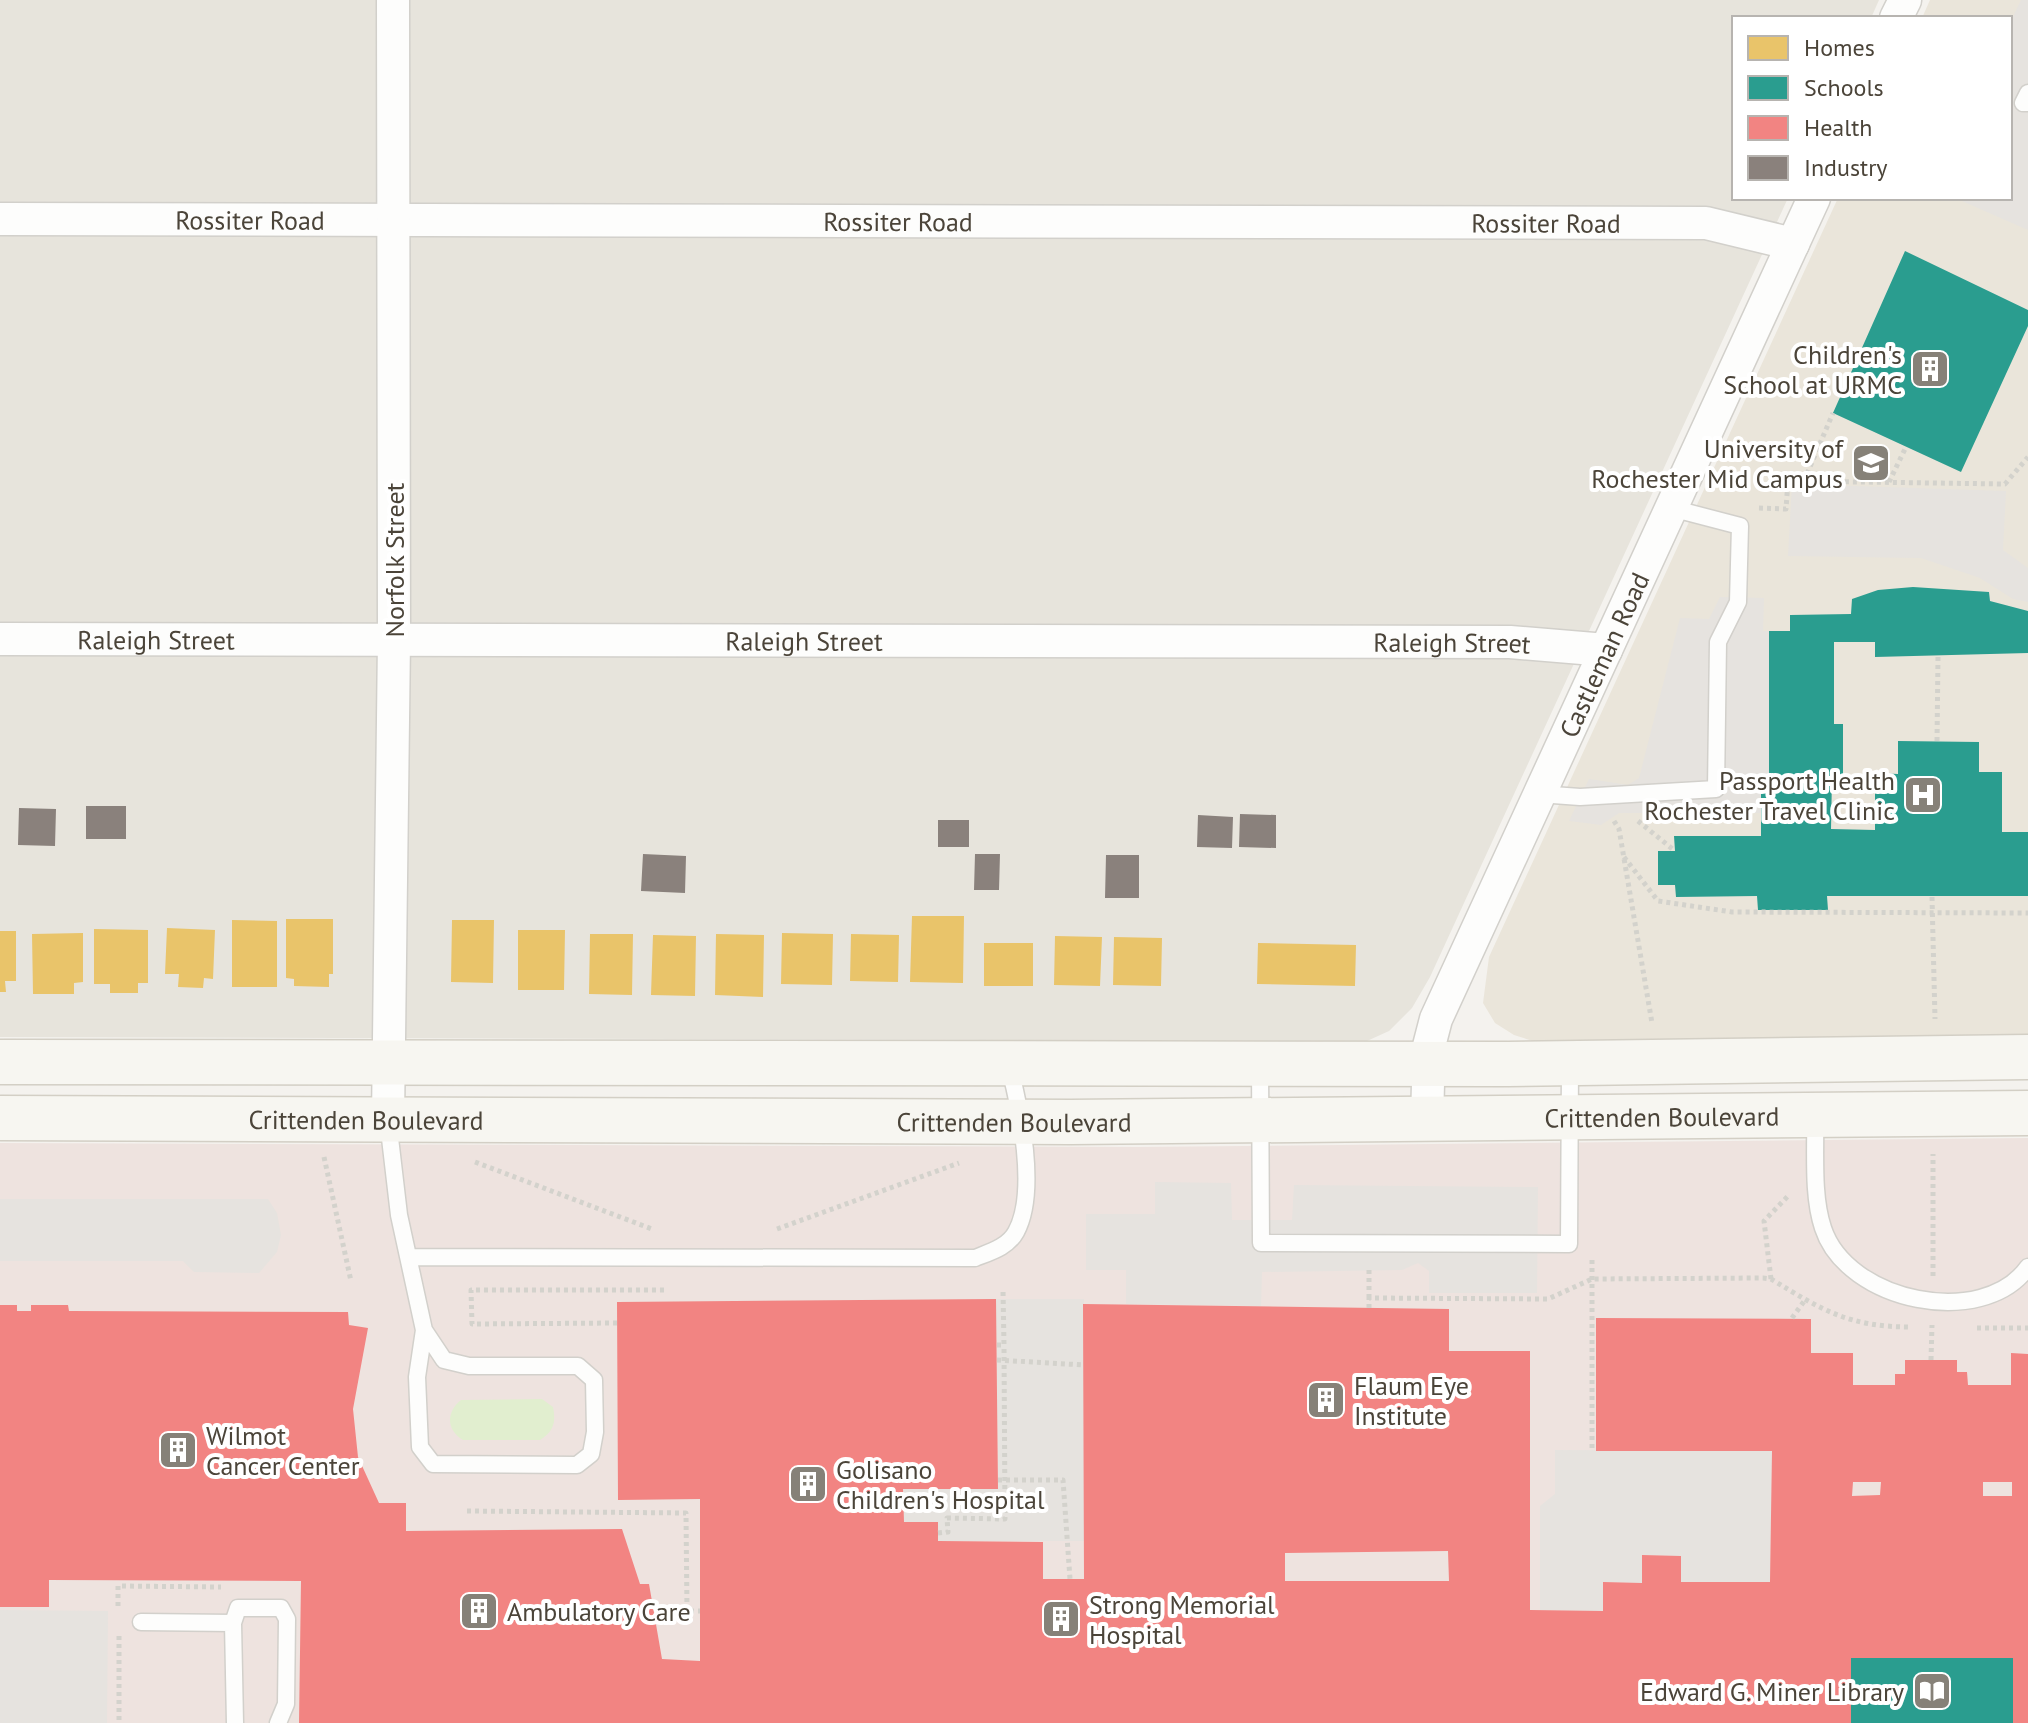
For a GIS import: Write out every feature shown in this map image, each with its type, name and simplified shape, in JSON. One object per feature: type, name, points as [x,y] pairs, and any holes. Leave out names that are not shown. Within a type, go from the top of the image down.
[{"type":"street","name":"Norfolk Street","points":[[388,1119],[394,640],[393,0]]},
{"type":"street","name":"Castleman Road","points":[[1427,1121],[1428,1064],[1436,1019],[1813,200]]},
{"type":"street","name":"Rossiter Road","points":[[0,219],[1706,223],[1793,244]]},
{"type":"street","name":"Raleigh Street","points":[[0,639],[1510,642],[1606,650]]},
{"type":"street","points":[[0,1062],[1428,1064],[2028,1057]]},
{"type":"street","name":"Crittenden Boulevard","points":[[0,1118],[1024,1122],[1569,1120],[2028,1113]]},
{"type":"lane","points":[[2028,93],[2023,103],[2028,103]]},
{"type":"lane","points":[[1539,794],[1580,797],[1716,789],[1718,642],[1738,602],[1740,526],[1671,508]]},
{"type":"lane","points":[[1260,1064],[1261,1243],[1569,1244],[1570,1063]]},
{"type":"lane","points":[[408,1257],[975,1258],[999,1249],[1016,1233],[1024,1207],[1024,1122],[1009,1064]]},
{"type":"lane","points":[[1815,1116],[1823,1228],[1839,1255],[1863,1279],[1894,1295],[1933,1302],[1976,1297],[2018,1281],[2028,1267]]},
{"type":"lane","points":[[388,1119],[399,1215],[424,1330],[417,1377],[420,1447],[433,1464],[577,1465],[591,1454],[595,1432],[594,1380],[578,1366],[469,1366],[444,1360],[424,1330]]},
{"type":"lane","points":[[235,1723],[233,1623],[238,1608],[281,1608],[287,1619],[286,1704],[278,1723]]},
{"type":"lane","points":[[141,1622],[233,1623]]},
{"type":"path","points":[[1804,481],[1833,413]]},
{"type":"path","points":[[1889,482],[1906,447]]},
{"type":"path","points":[[1752,508],[1786,509],[1788,481],[2005,484],[2028,457]]},
{"type":"path","points":[[1937,741],[1938,656]]},
{"type":"path","points":[[1624,818],[1613,819],[1619,829],[1652,1023]]},
{"type":"path","points":[[1634,818],[1675,851]]},
{"type":"path","points":[[1624,857],[1658,901],[1683,906],[1732,912],[2028,913]]},
{"type":"path","points":[[1932,897],[1933,1031]]},
{"type":"path","points":[[326,1146],[324,1157],[351,1281]]},
{"type":"path","points":[[1933,1149],[1933,1285]]},
{"type":"path","points":[[464,1158],[666,1234]]},
{"type":"path","points":[[775,1230],[968,1160]]},
{"type":"path","points":[[1771,1279],[1764,1221],[1789,1196],[1792,1186]]},
{"type":"path","points":[[1592,1248],[1592,1451]]},
{"type":"path","points":[[1369,1270],[1369,1308]]},
{"type":"path","points":[[1369,1298],[1548,1299],[1592,1279],[1771,1279],[1827,1313],[1878,1327],[1945,1327]]},
{"type":"path","points":[[617,1323],[472,1324],[471,1290],[666,1290]]},
{"type":"path","points":[[938,1533],[948,1532],[947,1518],[1005,1519],[1003,1290]]},
{"type":"path","points":[[1792,1318],[1805,1300]]},
{"type":"path","points":[[1931,1360],[1932,1327]]},
{"type":"path","points":[[1973,1328],[2028,1328]]},
{"type":"path","points":[[997,1345],[1004,1345]]},
{"type":"path","points":[[997,1360],[1084,1365]]},
{"type":"path","points":[[998,1480],[1063,1480],[1070,1579]]},
{"type":"path","points":[[467,1511],[686,1513],[687,1611],[700,1611]]},
{"type":"path","points":[[118,1617],[118,1586],[225,1587]]},
{"type":"path","points":[[119,1632],[119,1723]]},
{"type":"shaded area","points":[[0,0],[1879,0],[1872,16],[1732,16],[1732,200],[1787,200],[1430,977],[1412,1008],[1389,1031],[1367,1041],[0,1037]]},
{"type":"shaded area","name":"University of Rochester Mid Campus","points":[[1930,0],[2028,0],[2028,1034],[1536,1042],[1514,1035],[1495,1023],[1483,1003],[1489,957],[1837,200],[2012,200],[2012,16],[1923,16]]},
{"type":"shaded area","points":[[2021,0],[2028,0],[2028,230],[1960,200],[2012,200],[2012,19]]},
{"type":"shaded area","points":[[1792,484],[2006,491],[2003,550],[2028,568],[2028,602],[2013,599],[1980,578],[1921,558],[1788,556]]},
{"type":"shaded area","points":[[1720,597],[1764,598],[1763,631],[1769,631],[1769,776],[1761,776],[1761,813],[1619,813],[1601,825],[1569,821],[1589,779],[1628,785],[1639,778],[1680,618],[1709,619]]},
{"type":"shaded area","points":[[2028,1138],[2028,1723],[0,1723],[0,1143],[1138,1147]]},
{"type":"shaded area","points":[[1155,1182],[1231,1183],[1232,1220],[1292,1220],[1294,1185],[1538,1187],[1537,1293],[1429,1293],[1429,1271],[1418,1263],[1402,1270],[1262,1272],[1261,1306],[1126,1304],[1126,1270],[1086,1270],[1086,1214],[1155,1214]]},
{"type":"shaded area","points":[[0,1199],[268,1199],[277,1213],[281,1235],[277,1252],[259,1273],[194,1272],[183,1261],[0,1261]]},
{"type":"shaded area","points":[[996,1299],[1084,1299],[1084,1541],[938,1541],[938,1522],[904,1522],[903,1489],[998,1489]]},
{"type":"shaded area","points":[[1555,1450],[1772,1451],[1770,1582],[1681,1582],[1681,1556],[1643,1555],[1642,1583],[1603,1582],[1603,1611],[1540,1610],[1540,1506],[1555,1494]]},
{"type":"shaded area","points":[[0,1610],[108,1611],[107,1723],[0,1723]]},
{"type":"green space","points":[[542,1399],[553,1407],[554,1417],[551,1430],[540,1440],[463,1440],[451,1426],[451,1415],[461,1400]]},
{"type":"building: Homes","points":[[912,916],[964,916],[963,983],[910,982]]},
{"type":"building: Homes","points":[[286,919],[333,919],[333,974],[329,974],[329,987],[294,986],[294,979],[286,978]]},
{"type":"building: Homes","points":[[232,920],[277,921],[277,987],[232,987]]},
{"type":"building: Homes","points":[[452,920],[494,920],[493,983],[451,982]]},
{"type":"building: Homes","points":[[167,928],[215,930],[213,979],[204,978],[203,988],[178,987],[179,974],[165,974]]},
{"type":"building: Homes","points":[[94,929],[148,930],[148,983],[138,983],[138,993],[110,993],[110,984],[94,984]]},
{"type":"building: Homes","points":[[518,930],[565,930],[564,990],[518,990]]},
{"type":"building: Homes","points":[[0,931],[16,931],[16,981],[5,981],[6,992],[0,992]]},
{"type":"building: Homes","points":[[83,933],[83,982],[74,983],[74,994],[33,994],[32,934]]},
{"type":"building: Homes","points":[[782,933],[833,934],[832,985],[781,984]]},
{"type":"building: Homes","points":[[590,934],[633,934],[632,995],[589,994]]},
{"type":"building: Homes","points":[[716,934],[764,935],[763,997],[715,995]]},
{"type":"building: Homes","points":[[851,934],[899,935],[898,982],[850,981]]},
{"type":"building: Homes","points":[[653,935],[696,936],[695,996],[651,995]]},
{"type":"building: Homes","points":[[1055,936],[1102,937],[1100,986],[1054,985]]},
{"type":"building: Homes","points":[[1114,937],[1162,938],[1161,986],[1113,985]]},
{"type":"building: Homes","points":[[984,943],[1033,943],[1033,986],[984,986]]},
{"type":"building: Homes","points":[[1258,943],[1356,945],[1355,986],[1257,984]]},
{"type":"building: Schools","name":"Children's School at URMC","points":[[1905,251],[2028,310],[2028,326],[1961,472],[1833,413]]},
{"type":"building: Schools","points":[[1913,587],[1989,592],[1990,601],[2028,611],[2028,653],[1875,657],[1875,642],[1834,642],[1834,724],[1843,724],[1843,777],[1832,777],[1831,829],[1875,830],[1875,773],[1898,774],[1898,741],[1979,742],[1979,772],[2002,772],[2002,832],[2028,832],[2028,896],[1827,896],[1828,910],[1758,910],[1757,896],[1676,897],[1675,885],[1658,885],[1658,851],[1675,851],[1674,836],[1761,836],[1761,776],[1769,776],[1769,631],[1790,631],[1790,615],[1851,614],[1852,599],[1878,590]]},
{"type":"building: Schools","name":"Edward G. Miner Library","points":[[1851,1658],[2013,1658],[2013,1723],[1851,1723]]},
{"type":"building: Health","points":[[996,1299],[998,1489],[903,1489],[904,1522],[938,1522],[938,1541],[1043,1542],[1043,1579],[1084,1579],[1083,1304],[1449,1309],[1449,1351],[1530,1351],[1530,1610],[1603,1611],[1603,1582],[1642,1583],[1642,1555],[1681,1556],[1681,1582],[1770,1582],[1772,1451],[1596,1451],[1596,1318],[1811,1319],[1811,1353],[1853,1353],[1853,1385],[1895,1385],[1895,1374],[1905,1374],[1905,1360],[1957,1360],[1957,1372],[1967,1372],[1968,1385],[2011,1385],[2011,1353],[2028,1354],[2028,1723],[2013,1723],[2013,1658],[1851,1658],[1851,1723],[299,1723],[301,1581],[49,1580],[49,1607],[0,1607],[0,1305],[17,1305],[17,1311],[31,1311],[31,1305],[68,1305],[69,1311],[348,1312],[349,1325],[368,1328],[353,1409],[358,1457],[379,1503],[406,1503],[406,1531],[622,1529],[640,1584],[649,1584],[662,1659],[700,1661],[700,1499],[618,1500],[617,1302]],"holes":[[[1853,1482],[1881,1482],[1880,1495],[1852,1496]],[[1983,1482],[2012,1482],[2012,1496],[1983,1496]],[[1448,1551],[1449,1581],[1285,1581],[1285,1553]]]},
{"type":"building: Industry","points":[[86,806],[126,806],[126,839],[86,839]]},
{"type":"building: Industry","points":[[19,808],[56,809],[55,846],[18,845]]},
{"type":"building: Industry","points":[[1240,814],[1276,815],[1276,848],[1239,847]]},
{"type":"building: Industry","points":[[1198,815],[1233,817],[1232,848],[1197,847]]},
{"type":"building: Industry","points":[[938,820],[969,820],[969,847],[938,847]]},
{"type":"building: Industry","points":[[643,854],[686,856],[685,893],[641,891]]},
{"type":"building: Industry","points":[[975,854],[1000,854],[999,890],[974,890]]},
{"type":"building: Industry","points":[[1106,855],[1139,855],[1139,898],[1105,898]]},
{"type":"place","name":"Children's School at URMC","points":[[1930,369]]},
{"type":"place","name":"University of Rochester Mid Campus","points":[[1871,463]]},
{"type":"place","name":"Passport Health Rochester Travel Clinic","points":[[1923,795]]},
{"type":"place","name":"Flaum Eye Institute","points":[[1326,1400]]},
{"type":"place","name":"Wilmot Cancer Center","points":[[178,1450]]},
{"type":"place","name":"Golisano Children's Hospital","points":[[808,1484]]},
{"type":"place","name":"Ambulatory Care","points":[[479,1611]]},
{"type":"place","name":"Strong Memorial Hospital","points":[[1061,1619]]},
{"type":"place","name":"Edward G. Miner Library","points":[[1932,1691]]}]
